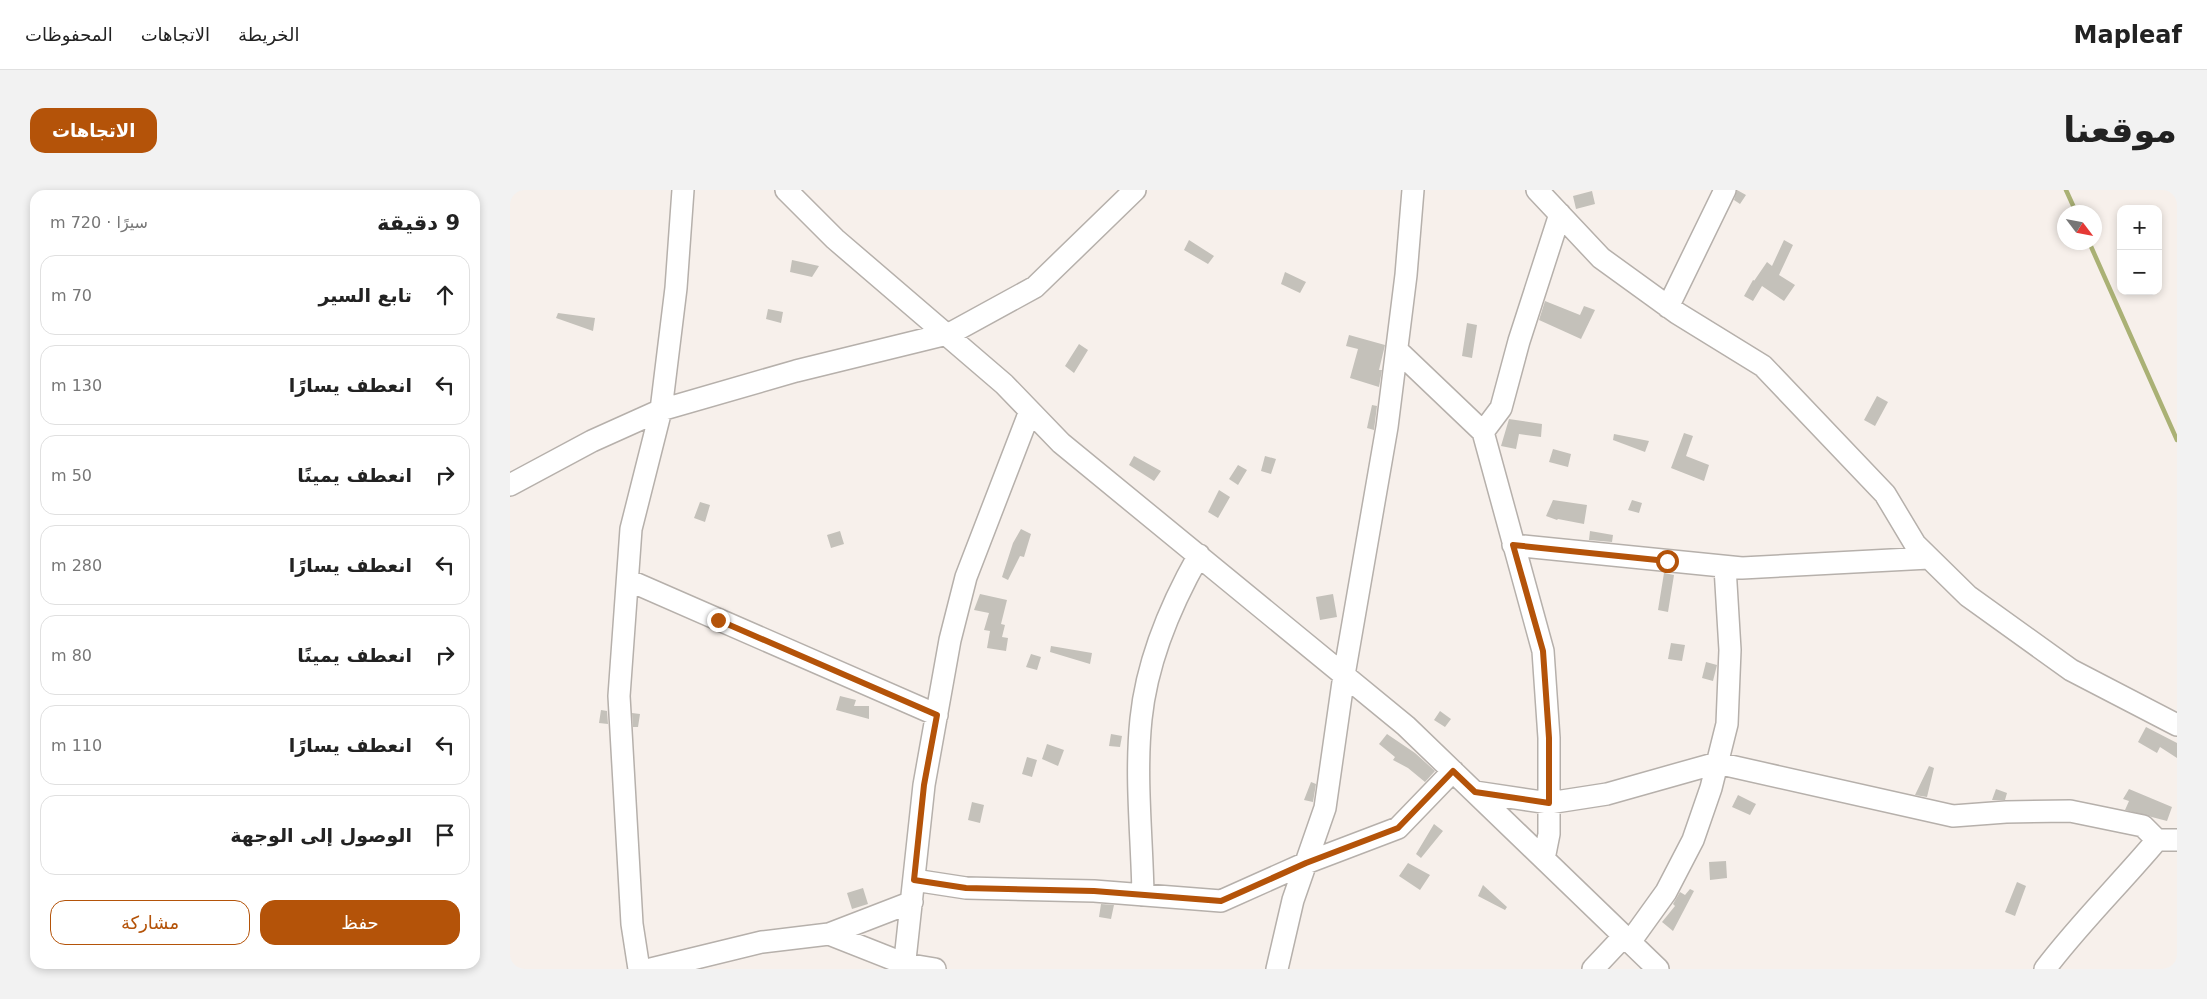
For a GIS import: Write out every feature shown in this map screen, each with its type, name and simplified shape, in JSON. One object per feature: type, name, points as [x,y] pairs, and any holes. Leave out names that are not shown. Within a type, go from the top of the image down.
[{"type":"street","points":[[639,969],[632,924],[619,696],[631,529],[661,410],[676,288],[683,190]]},
{"type":"street","points":[[786,190],[835,239],[1004,384],[1061,443],[1199,554],[1406,726],[1640,954]]},
{"type":"street","points":[[510,485],[592,441],[661,410],[796,371],[952,333],[1035,287],[1135,190]]},
{"type":"street","points":[[1277,969],[1293,900],[1325,808],[1344,675],[1384,446],[1406,275],[1413,190]]},
{"type":"street","points":[[1538,190],[1602,258],[1668,307],[1762,366],[1885,494],[1915,544],[1968,596],[2071,670],[2177,725]]},
{"type":"street","points":[[1668,307],[1724,190]]},
{"type":"street","points":[[1483,432],[1501,408],[1519,341],[1560,214]]},
{"type":"street","points":[[1397,350],[1483,432],[1543,651],[1549,738],[1549,834],[1544,859]]},
{"type":"street","points":[[905,966],[924,785],[950,640],[966,577],[1030,411]]},
{"type":"street","points":[[1513,545],[1742,568],[1929,558]]},
{"type":"street","points":[[1143,895],[1139,791],[1141,719],[1152,659],[1176,594],[1199,554]]},
{"type":"street","points":[[1593,969],[1640,954],[1666,892],[1693,840],[1718,763],[1727,724],[1730,650],[1725,567]]},
{"type":"street","points":[[628,580],[937,715]]},
{"type":"street","points":[[1475,792],[1549,803],[1607,794],[1718,763],[1953,816],[2006,812],[2070,811],[2143,826],[2167,840],[2117,887],[2064,944],[2045,969]]},
{"type":"street","points":[[914,880],[966,888],[1094,891],[1221,901],[1306,863],[1398,828],[1453,771]]},
{"type":"street","points":[[651,969],[762,942],[828,934],[912,902]]},
{"type":"street","points":[[828,934],[905,966],[935,969]]},
{"type":"building","points":[[1737,190],[1746,195],[1740,204],[1734,200]]},
{"type":"building","points":[[1592,191],[1595,204],[1576,209],[1573,196]]},
{"type":"building","points":[[1189,240],[1214,256],[1208,264],[1184,250]]},
{"type":"building","points":[[1784,240],[1793,245],[1779,275],[1795,285],[1784,301],[1762,286],[1753,301],[1744,296],[1767,262],[1772,266]]},
{"type":"building","points":[[792,260],[819,266],[812,277],[790,272]]},
{"type":"building","points":[[1285,272],[1306,282],[1300,293],[1281,284]]},
{"type":"building","points":[[1545,301],[1580,315],[1584,306],[1595,310],[1581,339],[1539,320]]},
{"type":"building","points":[[768,309],[783,312],[781,323],[766,319]]},
{"type":"building","points":[[558,313],[595,318],[593,331],[556,318]]},
{"type":"building","points":[[1467,323],[1477,325],[1472,358],[1462,356]]},
{"type":"building","points":[[1349,335],[1385,345],[1379,370],[1382,370],[1379,387],[1350,378],[1358,349],[1346,346]]},
{"type":"building","points":[[1079,344],[1088,350],[1074,373],[1065,366]]},
{"type":"building","points":[[1877,396],[1888,402],[1875,426],[1864,420]]},
{"type":"building","points":[[1372,405],[1377,406],[1374,430],[1367,428]]},
{"type":"building","points":[[1509,419],[1542,424],[1541,437],[1519,434],[1516,449],[1501,446]]},
{"type":"building","points":[[1684,433],[1693,436],[1686,456],[1709,465],[1704,481],[1671,468]]},
{"type":"building","points":[[1614,434],[1649,441],[1645,452],[1613,440]]},
{"type":"building","points":[[1553,449],[1571,454],[1568,467],[1549,462]]},
{"type":"building","points":[[1134,456],[1161,471],[1154,481],[1129,465]]},
{"type":"building","points":[[1265,456],[1276,459],[1271,474],[1261,471]]},
{"type":"building","points":[[1238,465],[1247,470],[1238,485],[1229,479]]},
{"type":"building","points":[[1219,490],[1230,497],[1218,518],[1208,512]]},
{"type":"building","points":[[1553,500],[1587,505],[1584,524],[1557,520],[1546,516]]},
{"type":"building","points":[[1632,500],[1642,503],[1639,513],[1628,510]]},
{"type":"building","points":[[700,502],[710,505],[705,522],[694,518]]},
{"type":"building","points":[[1021,529],[1031,534],[1024,557],[1020,556],[1008,580],[1002,577],[1013,543]]},
{"type":"building","points":[[840,531],[844,544],[831,548],[827,535]]},
{"type":"building","points":[[1590,531],[1613,535],[1612,542],[1589,540]]},
{"type":"building","points":[[1664,573],[1674,575],[1668,612],[1658,610]]},
{"type":"building","points":[[980,594],[1007,600],[1001,624],[1005,625],[1002,637],[1008,638],[1006,651],[987,648],[990,631],[984,630],[989,613],[974,610]]},
{"type":"building","points":[[1333,594],[1337,617],[1320,620],[1316,597]]},
{"type":"building","points":[[1671,643],[1685,645],[1682,661],[1668,659]]},
{"type":"building","points":[[1051,646],[1092,653],[1090,664],[1050,652]]},
{"type":"building","points":[[1031,654],[1041,657],[1037,670],[1026,667]]},
{"type":"building","points":[[1706,662],[1717,665],[1713,681],[1702,678]]},
{"type":"building","points":[[840,696],[856,700],[854,706],[869,706],[869,719],[836,710]]},
{"type":"building","points":[[601,710],[607,711],[608,724],[599,723]]},
{"type":"building","points":[[1440,711],[1451,719],[1445,727],[1434,720]]},
{"type":"building","points":[[632,713],[640,714],[638,727],[633,727]]},
{"type":"building","points":[[2146,727],[2177,743],[2177,758],[2160,747],[2157,753],[2138,742]]},
{"type":"building","points":[[1111,734],[1122,736],[1120,747],[1109,746]]},
{"type":"building","points":[[1387,734],[1415,753],[1435,771],[1425,782],[1408,768],[1393,760],[1395,757],[1379,744]]},
{"type":"building","points":[[1047,744],[1064,750],[1058,766],[1042,759]]},
{"type":"building","points":[[1027,757],[1037,760],[1032,777],[1022,774]]},
{"type":"building","points":[[1929,766],[1934,768],[1927,797],[1915,795]]},
{"type":"building","points":[[1311,782],[1316,784],[1313,802],[1304,800]]},
{"type":"building","points":[[1996,789],[2007,793],[2005,800],[1992,800]]},
{"type":"building","points":[[2129,789],[2172,807],[2167,821],[2125,810],[2129,801],[2123,799]]},
{"type":"building","points":[[1738,795],[1756,804],[1750,815],[1732,807]]},
{"type":"building","points":[[972,802],[984,805],[980,823],[968,820]]},
{"type":"building","points":[[1434,824],[1443,831],[1421,858],[1416,854]]},
{"type":"building","points":[[1726,861],[1727,878],[1710,880],[1709,862]]},
{"type":"building","points":[[1408,863],[1430,875],[1420,890],[1399,876]]},
{"type":"building","points":[[2017,882],[2026,886],[2015,916],[2005,912]]},
{"type":"building","points":[[1483,885],[1507,907],[1505,910],[1478,896]]},
{"type":"building","points":[[863,888],[868,904],[852,909],[847,893]]},
{"type":"building","points":[[1690,889],[1694,891],[1673,931],[1662,922],[1675,906],[1673,904],[1680,892],[1685,895]]},
{"type":"building","points":[[1101,904],[1114,905],[1111,919],[1099,917]]},
{"type":"waterway","points":[[2066,190],[2073,205]]},
{"type":"waterway","points":[[2093,250],[2177,440]]},
{"type":"route","points":[[718,620],[937,715],[924,785],[914,880],[966,888],[1094,891],[1221,901],[1306,863],[1398,828],[1453,771],[1475,792],[1549,803],[1549,738],[1543,651],[1513,545],[1667,561]]}]
